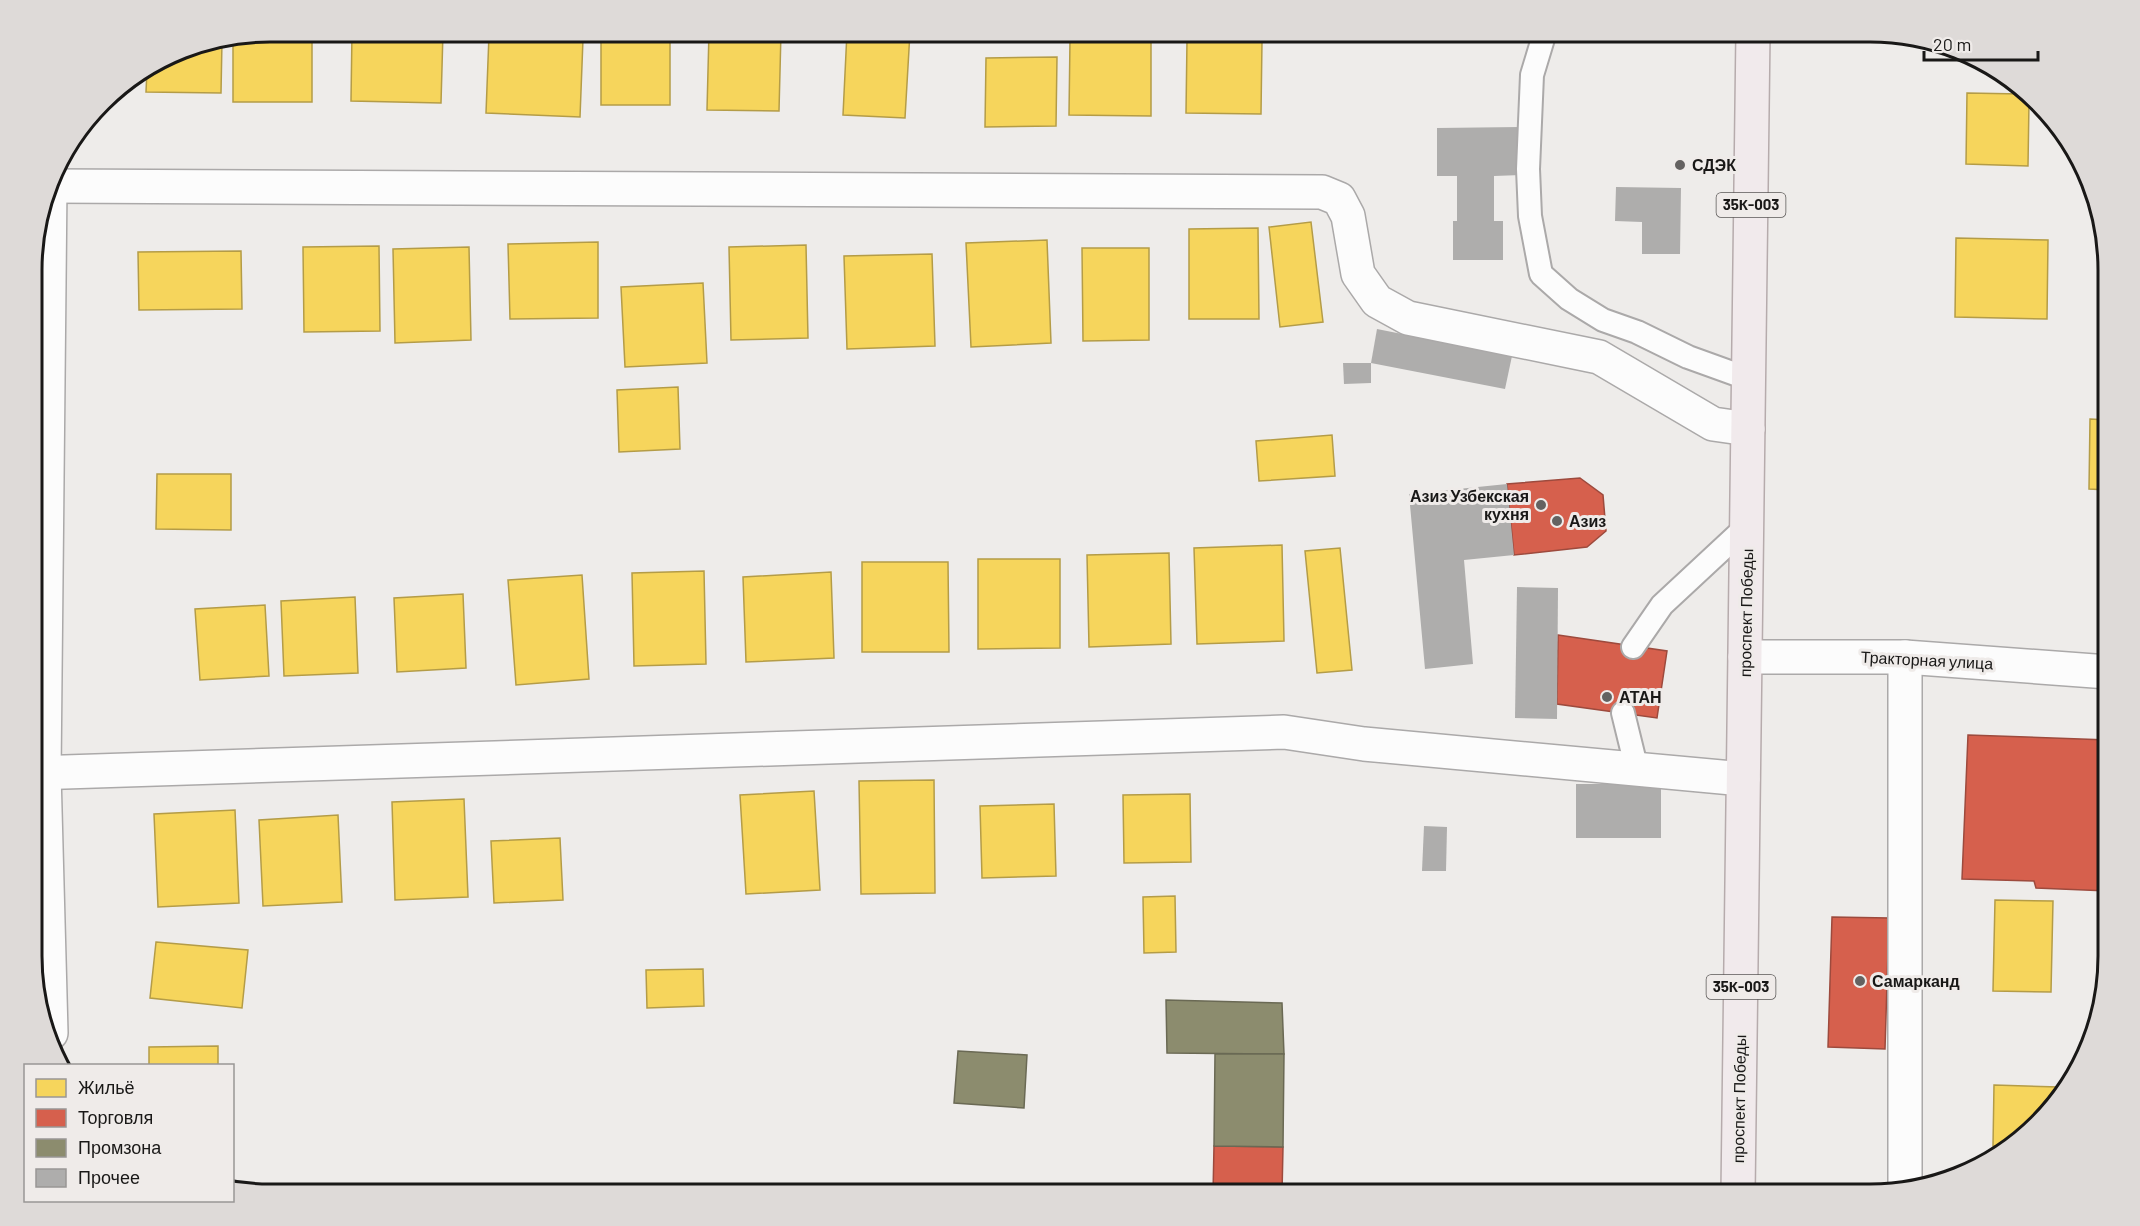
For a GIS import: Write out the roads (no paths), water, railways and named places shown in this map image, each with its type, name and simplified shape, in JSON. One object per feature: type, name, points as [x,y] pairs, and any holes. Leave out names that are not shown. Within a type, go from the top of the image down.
[{"type":"main road","name":"проспект Победы","points":[[1738,1184],[1753,42]]},
{"type":"street","points":[[58,185],[1322,192],[1339,200],[1348,216],[1358,274],[1377,301],[1408,318],[1599,357],[1713,424],[1748,429]]},
{"type":"street","points":[[42,613],[49,213]]},
{"type":"street","name":"Тракторная улица","points":[[1745,657],[1905,657],[2098,671]]},
{"type":"street","points":[[1905,657],[1905,1181]]},
{"type":"street","points":[[42,773],[1284,732],[1364,744],[1743,779]]},
{"type":"street","points":[[42,838],[50,1016]]},
{"type":"lane","points":[[1542,42],[1532,75],[1528,169],[1530,216],[1541,274],[1569,299],[1603,320],[1637,332],[1688,357],[1749,379]]},
{"type":"lane","points":[[1633,647],[1662,605],[1747,526]]},
{"type":"lane","points":[[1623,713],[1636,770]]},
{"type":"place","name":"СДЭК","points":[[1680,165]]},
{"type":"place","name":"Азиз Узбекская кухня","points":[[1541,505]]},
{"type":"place","name":"Азиз","points":[[1557,521]]},
{"type":"place","name":"АТАН","points":[[1607,697]]},
{"type":"place","name":"Самарканд","points":[[1860,981]]}]
